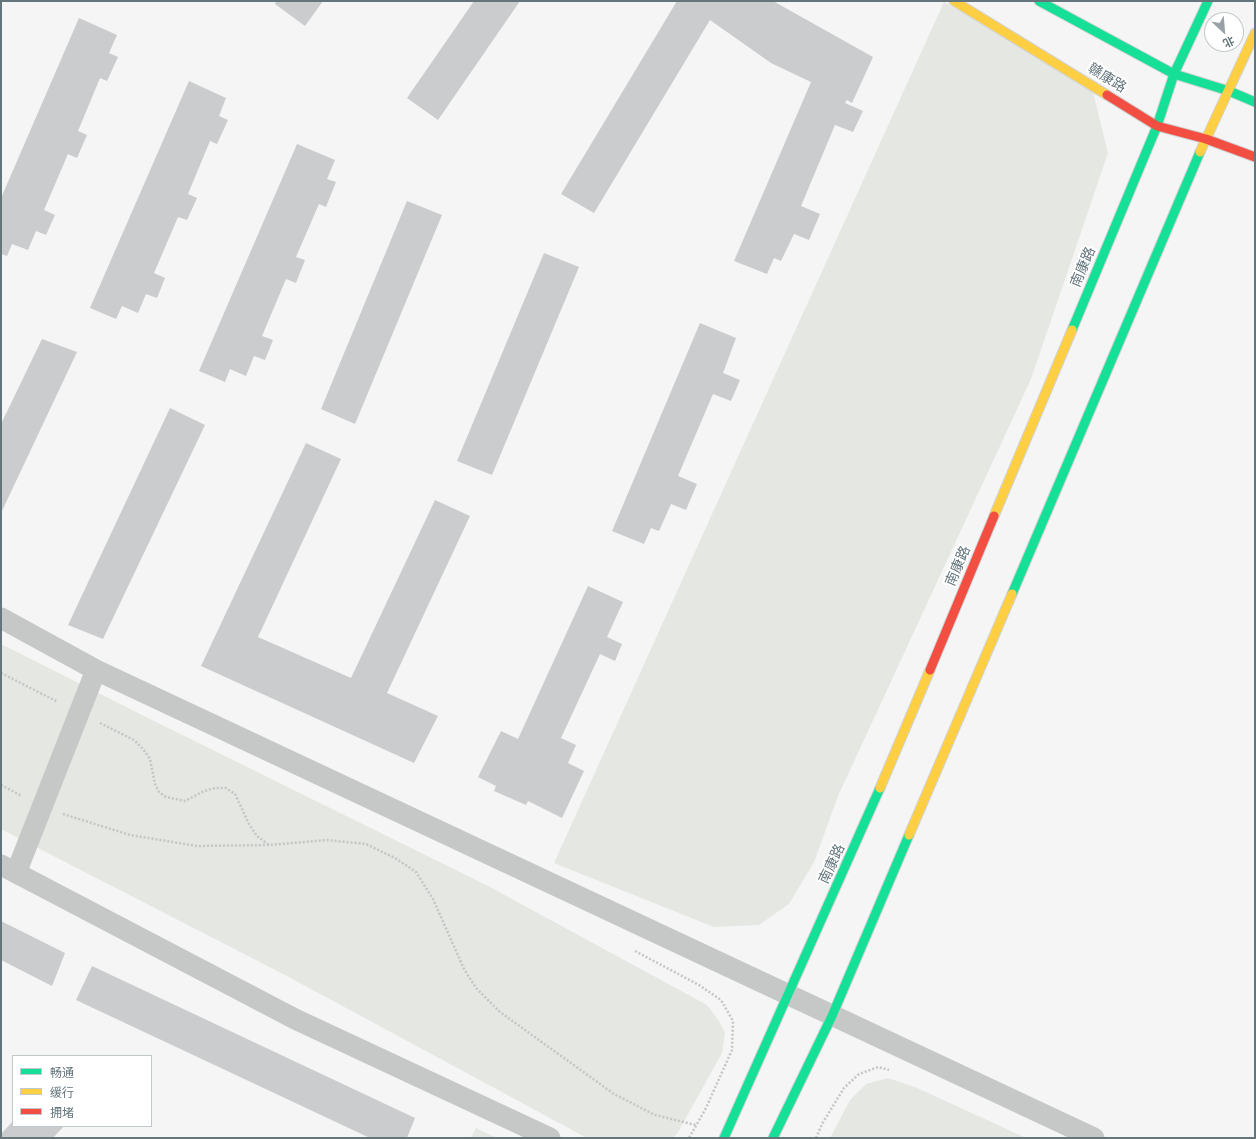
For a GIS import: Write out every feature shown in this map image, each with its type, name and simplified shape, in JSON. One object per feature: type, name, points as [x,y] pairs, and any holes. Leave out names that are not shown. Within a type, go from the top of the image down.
[{"type":"main road","name":"赣康路","points":[[954,1],[1157,126],[1206,139],[1255,157]]},
{"type":"main road","points":[[1039,1],[1174,74],[1229,91],[1255,102]]},
{"type":"main road","name":"南康路","points":[[724,1138],[787,994],[857,843],[1157,126],[1174,74],[1208,1]]},
{"type":"main road","points":[[773,1138],[832,1016],[1206,139],[1255,33]]},
{"type":"street","points":[[1,618],[96,670],[1094,1138]]},
{"type":"street","points":[[96,670],[8,869],[295,1019],[550,1138]]},
{"type":"path","points":[[1,673],[62,704]]},
{"type":"path","points":[[96,721],[134,740],[143,749],[150,759],[155,784],[159,792],[166,797],[186,801],[204,791],[215,788],[226,788],[231,791],[235,794],[246,819],[257,836],[268,845]]},
{"type":"path","points":[[1,785],[29,799]]},
{"type":"path","points":[[56,812],[77,820],[130,835],[197,846],[268,845],[327,840],[366,844],[395,858],[416,872],[433,899],[464,969],[476,988],[500,1012],[614,1094],[655,1115],[696,1125]]},
{"type":"path","points":[[630,948],[699,985],[721,1000],[733,1021],[732,1050],[689,1138]]},
{"type":"path","points":[[816,1138],[822,1124],[844,1088],[859,1074],[878,1067],[893,1071]]},
{"type":"shaded area","points":[[944,2],[1092,88],[1108,153],[1031,379],[838,796],[814,862],[789,904],[759,925],[714,927],[554,863]]},
{"type":"shaded area","points":[[1,644],[488,886],[707,1005],[719,1021],[725,1033],[722,1053],[677,1134],[672,1138],[587,1138],[285,975],[1,829]]},
{"type":"shaded area","points":[[888,1078],[915,1087],[1026,1138],[830,1138],[850,1100],[866,1084]]},
{"type":"shaded area","points":[[476,1128],[497,1138],[471,1138]]},
{"type":"building","points":[[276,1],[323,1],[305,26],[275,4]]},
{"type":"building","points":[[474,1],[520,1],[438,120],[407,98]]},
{"type":"building","points":[[677,1],[773,1],[873,57],[852,103],[847,100],[845,103],[863,111],[853,132],[835,125],[801,206],[820,214],[809,240],[794,234],[781,261],[774,258],[767,274],[734,261],[811,82],[771,63],[710,20],[594,213],[561,194]]},
{"type":"building","points":[[79,18],[117,35],[109,53],[118,57],[107,81],[100,78],[78,131],[87,135],[77,158],[68,154],[44,210],[55,215],[46,235],[36,231],[28,250],[12,244],[7,256],[1,254],[1,198]]},
{"type":"building","points":[[189,81],[226,98],[219,116],[228,120],[217,144],[210,141],[188,194],[197,198],[187,220],[178,217],[154,273],[165,278],[157,298],[146,294],[138,313],[122,306],[116,319],[90,308]]},
{"type":"building","points":[[297,144],[335,160],[327,179],[336,182],[326,207],[319,204],[296,257],[305,260],[296,283],[286,279],[262,336],[273,340],[265,360],[254,356],[246,376],[230,369],[225,382],[199,371]]},
{"type":"building","points":[[407,201],[442,215],[355,424],[321,409]]},
{"type":"building","points":[[544,253],[579,267],[492,475],[457,461]]},
{"type":"building","points":[[700,323],[736,338],[723,373],[740,380],[731,401],[713,394],[678,476],[697,484],[686,510],[671,504],[659,531],[651,528],[644,544],[612,531]]},
{"type":"building","points":[[42,339],[77,352],[1,513],[1,424]]},
{"type":"building","points":[[170,408],[205,425],[103,639],[68,625]]},
{"type":"building","points":[[306,443],[341,459],[258,637],[351,678],[435,500],[470,516],[387,693],[438,716],[414,763],[201,666]]},
{"type":"building","points":[[588,586],[623,602],[607,637],[622,644],[615,661],[600,654],[561,738],[576,745],[568,763],[584,771],[562,818],[528,801],[526,805],[494,791],[496,786],[478,777],[501,731],[518,739]]},
{"type":"building","points":[[1,921],[65,953],[52,986],[1,960]]},
{"type":"building","points":[[92,966],[415,1118],[407,1138],[370,1138],[76,1000]]},
{"type":"building","points":[[12,1122],[12,1127],[63,1127],[53,1138],[1,1138],[1,1134]]},
{"type":"traffic: fast","points":[[1039,1],[1174,74],[1229,91],[1255,102]]},
{"type":"traffic: fast","points":[[1072,330],[1157,126],[1174,74],[1208,1]]},
{"type":"traffic: fast","points":[[1012,594],[1200,152]]},
{"type":"traffic: fast","points":[[724,1138],[880,788]]},
{"type":"traffic: fast","points":[[773,1138],[832,1016],[909,835]]},
{"type":"traffic: slow","points":[[954,1],[1107,95]]},
{"type":"traffic: slow","points":[[1200,152],[1255,33]]},
{"type":"traffic: slow","points":[[994,516],[1072,330]]},
{"type":"traffic: slow","points":[[909,835],[1012,594]]},
{"type":"traffic: slow","points":[[880,788],[930,670]]},
{"type":"traffic: jam","points":[[1107,95],[1157,126],[1206,139],[1255,157]]},
{"type":"traffic: jam","points":[[930,670],[994,516]]}]
